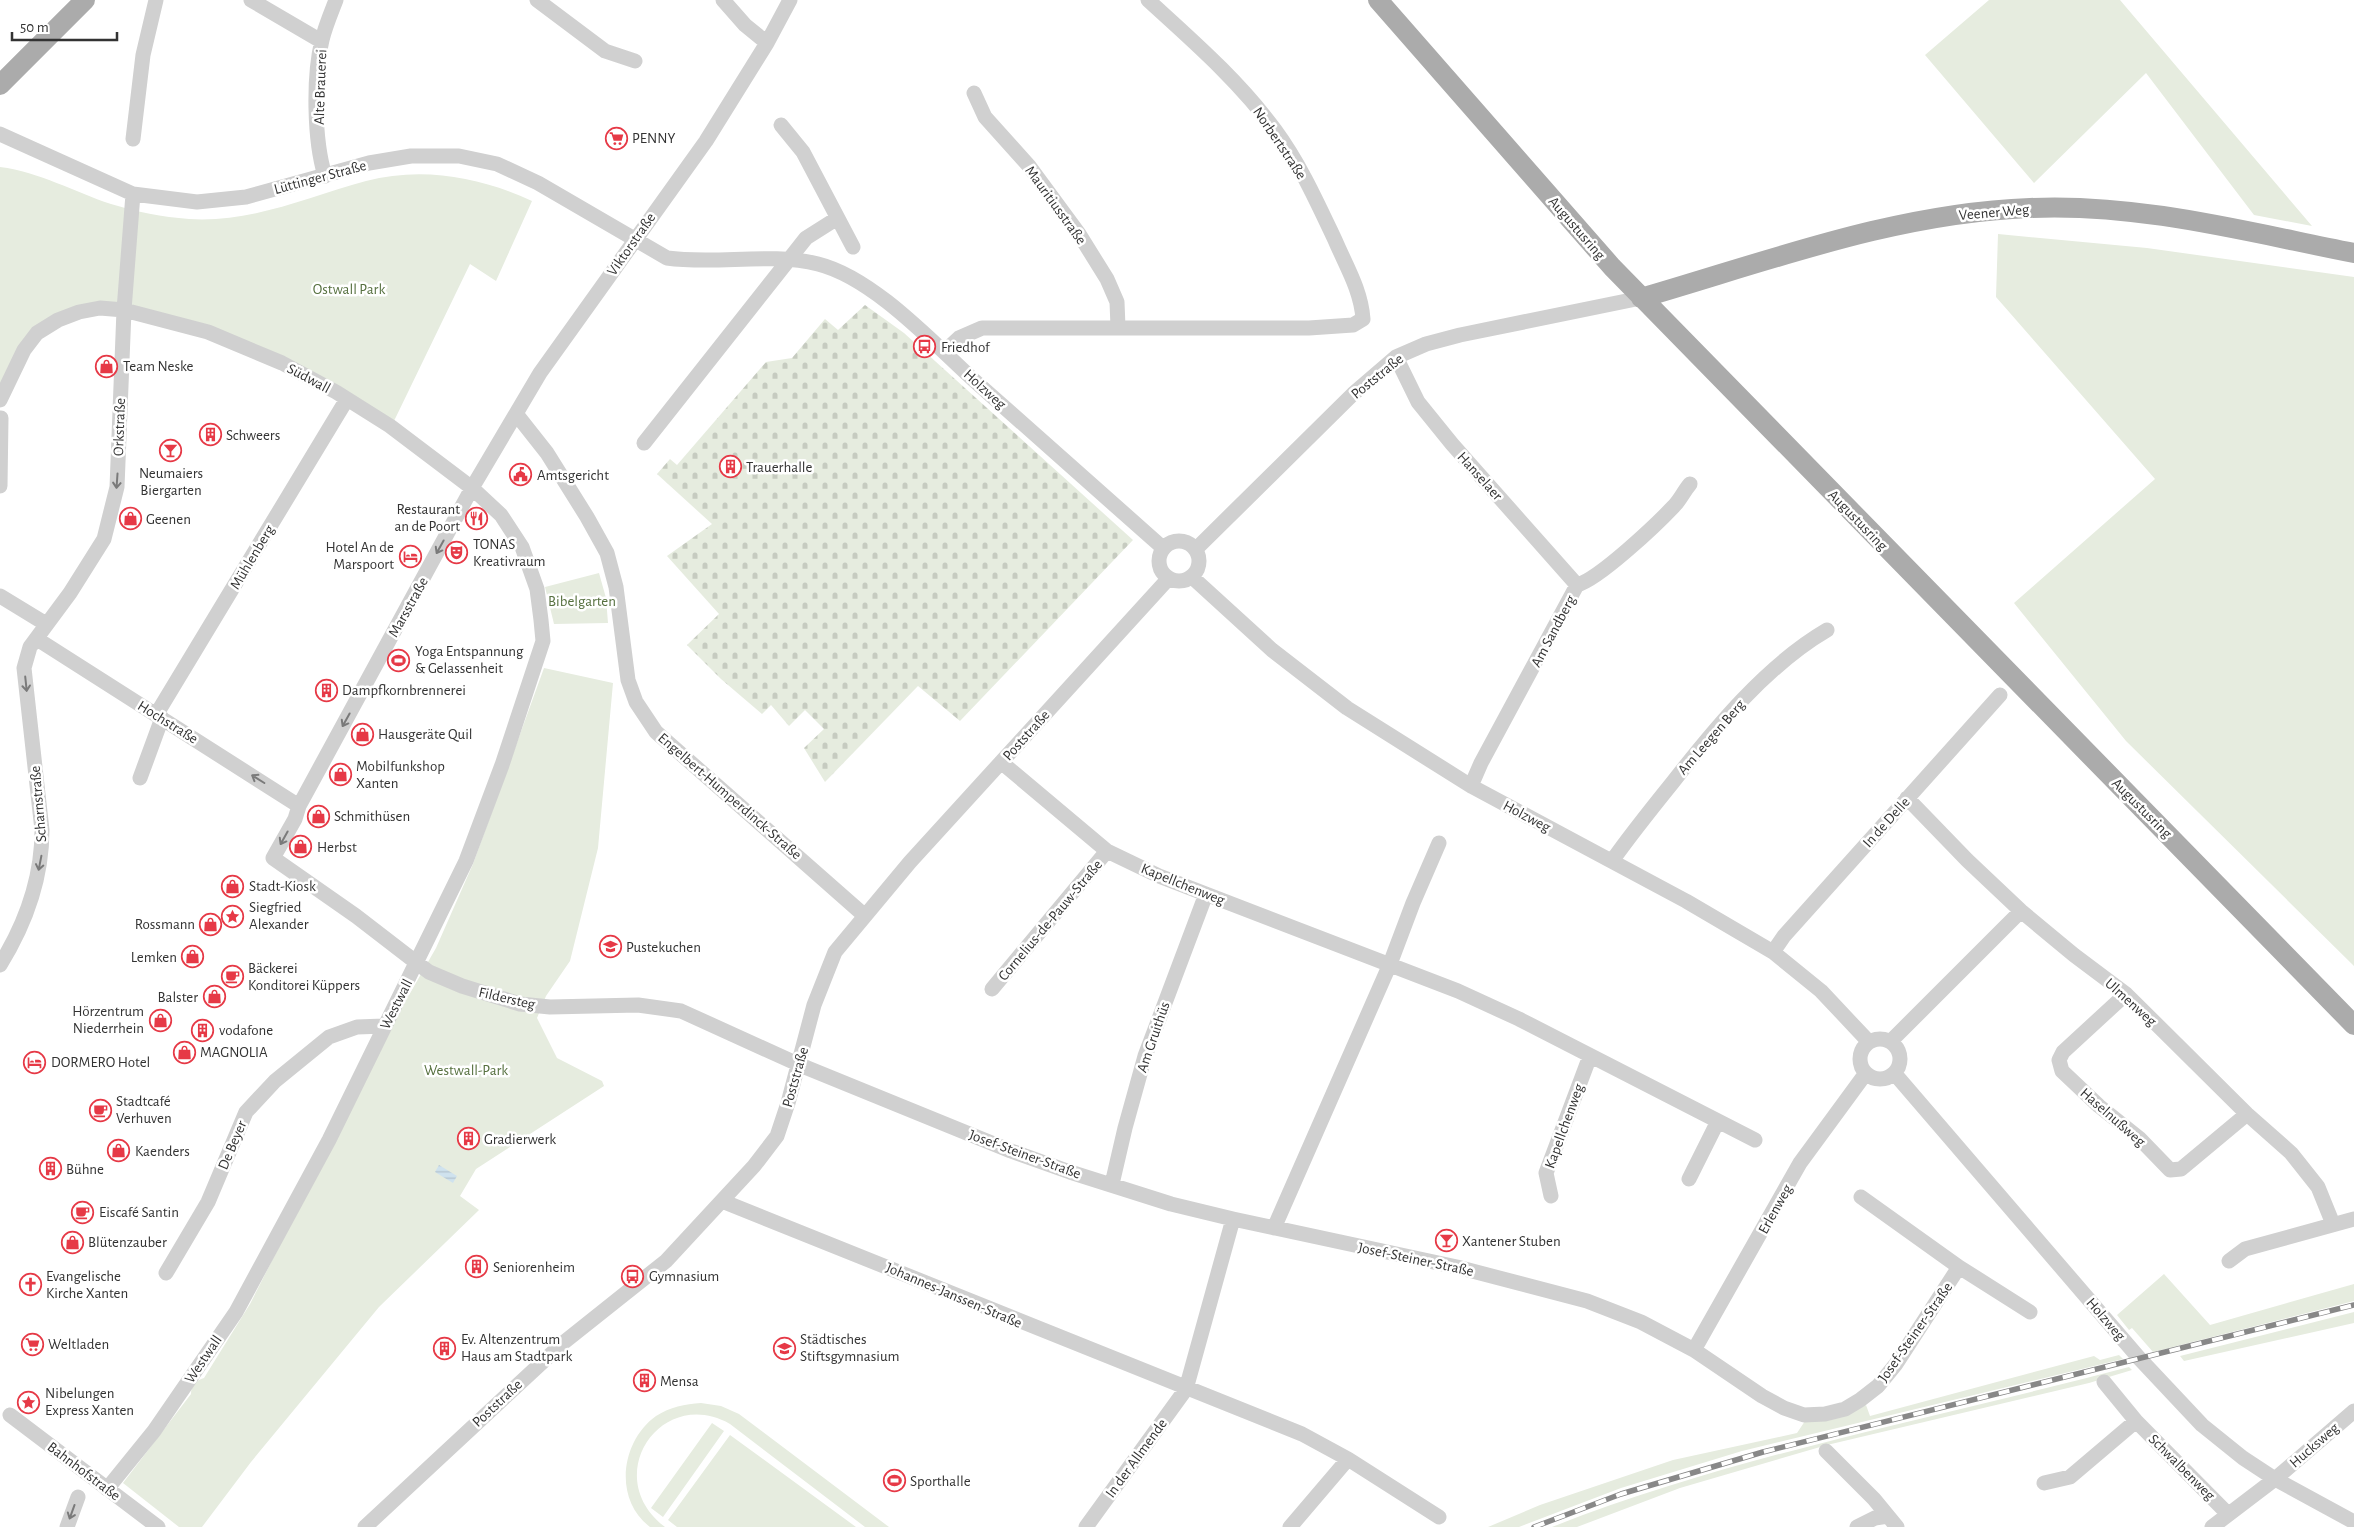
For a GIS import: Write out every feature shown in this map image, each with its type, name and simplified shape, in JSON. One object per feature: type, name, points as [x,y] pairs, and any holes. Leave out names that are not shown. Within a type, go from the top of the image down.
[{"type":"main road","points":[[0,85],[85,0]]},
{"type":"main road","name":"Augustusring","points":[[1378,0],[1641,298],[2354,1025]]},
{"type":"main road","name":"Veener Weg","points":[[1641,298],[1891,226],[1976,212],[2031,208],[2092,209],[2159,215],[2354,253]]},
{"type":"street","points":[[133,139],[144,55],[156,0]]},
{"type":"street","points":[[251,0],[322,41]]},
{"type":"street","name":"Alte Brauerei","points":[[325,176],[322,166],[316,115],[322,41],[336,0]]},
{"type":"street","points":[[537,0],[605,51],[634,61]]},
{"type":"street","points":[[723,0],[745,25],[767,43]]},
{"type":"street","name":"Viktorstraße","points":[[472,488],[517,415],[540,373],[706,141],[767,43],[790,0]]},
{"type":"street","name":"Norbertstraße","points":[[1118,327],[1309,328],[1353,325],[1363,319],[1358,290],[1314,195],[1275,131],[1245,93],[1207,53],[1148,0]]},
{"type":"street","name":"Mauritiusstraße","points":[[974,93],[985,117],[1029,166],[1079,234],[1107,279],[1117,302],[1118,327]]},
{"type":"street","points":[[781,125],[803,152],[852,247]]},
{"type":"street","name":"Lüttinger Straße","points":[[0,134],[133,194],[197,202],[246,197],[369,163],[411,156],[459,156],[496,164],[538,183],[634,240]]},
{"type":"street","name":"Orkstraße","points":[[37,638],[70,593],[104,539],[117,487],[124,310],[133,194]]},
{"type":"street","points":[[644,443],[806,238],[836,219]]},
{"type":"street","name":"Holzweg","points":[[634,240],[667,258],[691,261],[790,260],[817,264],[851,277],[871,289],[944,352],[1163,548]]},
{"type":"street","name":"Poststraße","points":[[1196,548],[1353,394],[1396,357],[1426,344],[1452,337],[1641,298]]},
{"type":"street","name":"Südwall","points":[[0,400],[24,350],[37,334],[58,320],[80,312],[100,308],[124,310],[208,332],[282,363],[347,399],[390,426],[472,488]]},
{"type":"street","points":[[944,352],[959,338],[982,328],[1118,327]]},
{"type":"street","name":"Hanselaer","points":[[1396,357],[1418,402],[1452,444],[1577,586]]},
{"type":"street","name":"Mühlenberg","points":[[140,778],[159,716],[347,399]]},
{"type":"street","name":"Engelbert-Humperdinck-Straße","points":[[517,415],[547,453],[587,516],[606,553],[616,587],[628,680],[636,702],[656,732],[865,916]]},
{"type":"street","points":[[0,486],[1,418]]},
{"type":"street","name":"Am Sandberg","points":[[1471,786],[1481,763],[1577,586],[1587,582],[1612,562],[1674,506],[1690,484]]},
{"type":"street","name":"Marsstraße","points":[[273,858],[295,819],[299,806],[472,488]]},
{"type":"street","name":"Westwall","points":[[107,1489],[154,1431],[236,1312],[329,1140],[466,861],[502,765],[543,641],[537,589],[522,547],[502,515],[472,488]]},
{"type":"street","points":[[1172,542],[1188,542],[1196,548],[1200,558],[1199,568],[1192,577],[1185,581],[1176,581],[1169,578],[1161,570],[1159,559],[1163,548],[1172,542]]},
{"type":"street","name":"Holzweg","points":[[1192,577],[1272,650],[1347,708],[1471,786],[1612,861],[1773,952],[1821,991],[1868,1042]]},
{"type":"street","name":"Poststraße","points":[[365,1527],[563,1343],[666,1261],[754,1166],[777,1136],[800,1064],[814,1005],[836,952],[910,862],[1169,578]]},
{"type":"street","points":[[0,596],[46,624]]},
{"type":"street","name":"Am Leegen Berg","points":[[1612,861],[1713,731],[1744,699],[1806,642],[1827,630]]},
{"type":"street","name":"Hochstraße","points":[[37,638],[299,806]]},
{"type":"street","name":"Scharnstraße","points":[[0,965],[16,940],[31,904],[42,856],[42,830],[24,668],[30,647],[37,638]]},
{"type":"street","name":"In de Delle","points":[[1773,952],[1784,936],[2000,694]]},
{"type":"street","name":"Kapellchenweg","points":[[1001,762],[1108,851],[1159,876],[1390,964],[1484,1003],[1717,1123],[1755,1140]]},
{"type":"street","name":"Ulmenweg","points":[[1907,798],[1967,860],[2021,911],[2074,955],[2126,994],[2247,1114],[2291,1153],[2318,1186],[2334,1224]]},
{"type":"street","points":[[1274,1228],[1390,964],[1413,903],[1439,843]]},
{"type":"street","name":"Cornelius-de-Pauw-Straße","points":[[992,989],[1108,851]]},
{"type":"street","name":"Fildersteg","points":[[273,858],[356,916],[416,963],[430,972],[462,986],[520,1004],[550,1007],[638,1005],[681,1011],[800,1064]]},
{"type":"street","name":"Am Gruithüs","points":[[1112,1184],[1124,1128],[1146,1056],[1206,894]]},
{"type":"street","points":[[1892,1041],[2021,911]]},
{"type":"street","name":"Haselnußweg","points":[[2126,994],[2063,1052],[2059,1060],[2062,1071],[2099,1106],[2139,1138],[2170,1170],[2181,1169],[2247,1114]]},
{"type":"street","name":"De Beyer","points":[[166,1273],[208,1202],[246,1112],[275,1081],[329,1037],[357,1027],[384,1026]]},
{"type":"street","points":[[1884,1038],[1892,1041],[1899,1051],[1900,1063],[1895,1074],[1885,1079],[1875,1079],[1866,1073],[1860,1063],[1861,1051],[1868,1042],[1884,1038]]},
{"type":"street","name":"Kapellchenweg","points":[[1551,1196],[1546,1173],[1590,1056]]},
{"type":"street","name":"Josef-Steiner-Straße","points":[[800,1064],[1011,1151],[1172,1204],[1457,1267],[1587,1301],[1640,1322],[1694,1350],[1750,1390],[1784,1408],[1804,1414],[1835,1412],[1860,1400],[1888,1375],[1959,1267]]},
{"type":"street","name":"Erlenweg","points":[[1694,1350],[1800,1163],[1866,1073]]},
{"type":"street","name":"Holzweg","points":[[1895,1074],[2178,1401],[2208,1431],[2243,1458],[2275,1479],[2354,1522]]},
{"type":"street","points":[[1689,1179],[1717,1123]]},
{"type":"street","name":"Josef-Steiner-Straße","points":[[1861,1197],[1959,1267],[2030,1312]]},
{"type":"street","name":"Johannes-Janssen-Straße","points":[[722,1201],[1302,1434],[1348,1459],[1439,1517]]},
{"type":"street","points":[[1186,1389],[1233,1219]]},
{"type":"street","points":[[2229,1261],[2245,1249],[2354,1219]]},
{"type":"street","name":"Schwalbenweg","points":[[2104,1382],[2136,1421],[2228,1514]]},
{"type":"street","name":"In der Allmende","points":[[1086,1527],[1186,1389]]},
{"type":"street","name":"Hucksweg","points":[[2212,1527],[2275,1479],[2354,1411]]},
{"type":"street","name":"Bahnhofstraße","points":[[10,1415],[84,1487],[107,1489],[158,1527]]},
{"type":"street","name":"Schwalbenweg","points":[[2044,1482],[2070,1477],[2136,1421]]},
{"type":"street","points":[[1826,1451],[1893,1522]]},
{"type":"street","points":[[1290,1527],[1348,1459]]},
{"type":"street","points":[[67,1527],[84,1487]]},
{"type":"street","points":[[1857,1527],[1875,1518],[1893,1522]]},
{"type":"green space","points":[[1989,0],[2120,0],[2312,226],[2254,215],[2146,73],[2034,183],[1925,55]]},
{"type":"green space","name":"Ostwall Park","points":[[0,167],[29,173],[121,207],[140,212],[189,219],[235,217],[257,213],[366,181],[408,174],[430,174],[472,180],[532,201],[496,281],[470,264],[394,421],[208,332],[100,308],[37,333],[0,400]]},
{"type":"green space","points":[[1998,234],[2147,248],[2354,277],[2354,966],[2126,741],[2014,603],[2155,479],[1996,297]]},
{"type":"green space","points":[[865,305],[904,333],[1133,540],[960,721],[918,686],[825,782],[804,748],[824,729],[805,710],[789,726],[771,705],[762,714],[721,679],[687,645],[719,614],[667,556],[712,524],[657,474],[670,459],[677,465],[766,362],[792,358],[825,319],[838,330]]},
{"type":"green space","name":"Bibelgarten","points":[[599,573],[606,598],[608,623],[554,624],[545,587]]},
{"type":"green space","name":"Westwall-Park","points":[[544,668],[613,683],[598,848],[570,961],[546,996],[537,1018],[557,1058],[602,1081],[604,1086],[476,1169],[460,1196],[479,1210],[379,1307],[251,1462],[202,1527],[179,1527],[123,1483],[191,1394],[195,1384],[204,1378],[250,1304],[390,1028],[436,948],[473,864]]},
{"type":"green space","points":[[2164,1274],[2210,1325],[2354,1284],[2354,1301],[2153,1352],[2132,1328],[2129,1330],[2117,1315]]},
{"type":"green space","points":[[2354,1312],[2354,1323],[2184,1361],[2180,1356]]},
{"type":"green space","points":[[2119,1355],[2123,1359],[1742,1451],[1621,1488],[1519,1527],[1488,1527],[1540,1505],[1673,1460],[1797,1433],[1805,1421],[1844,1416],[1866,1405],[1870,1416],[2094,1356],[2100,1360]]},
{"type":"green space","points":[[2129,1367],[2132,1370],[2089,1383],[1827,1445],[1680,1488],[1577,1527],[1552,1527],[1622,1501],[1766,1458]]},
{"type":"green space","points":[[701,1403],[721,1406],[739,1414],[889,1527],[865,1527],[730,1424],[705,1415],[681,1417],[662,1426],[647,1442],[638,1462],[638,1484],[646,1507],[665,1527],[650,1527],[638,1515],[630,1501],[626,1486],[626,1470],[635,1440],[644,1427],[656,1416],[678,1406]]},
{"type":"green space","points":[[712,1423],[724,1431],[663,1517],[651,1508]]},
{"type":"green space","points":[[730,1435],[856,1527],[677,1527],[668,1520]]},
{"type":"water","points":[[439,1165],[457,1176],[453,1183],[435,1172]]},
{"type":"railway","points":[[1534,1527],[1621,1494],[1763,1452],[2354,1305]]},
{"type":"place","name":"PENNY","points":[[616,138]]},
{"type":"place","name":"Friedhof","points":[[925,347]]},
{"type":"place","name":"Team Neske","points":[[107,366]]},
{"type":"place","name":"Schweers","points":[[210,435]]},
{"type":"place","name":"Neumaiers Biergarten","points":[[171,450]]},
{"type":"place","name":"Trauerhalle","points":[[730,467]]},
{"type":"place","name":"Amtsgericht","points":[[521,475]]},
{"type":"place","name":"Restaurant an de Poort","points":[[476,518]]},
{"type":"place","name":"Geenen","points":[[130,519]]},
{"type":"place","name":"TONAS Kreativraum","points":[[457,553]]},
{"type":"place","name":"Hotel An de Marspoort","points":[[410,556]]},
{"type":"place","name":"Yoga Entspannung & Gelassenheit","points":[[399,660]]},
{"type":"place","name":"Dampfkornbrennerei","points":[[326,690]]},
{"type":"place","name":"Hausgeräte Quil","points":[[362,734]]},
{"type":"place","name":"Mobilfunkshop Xanten","points":[[340,775]]},
{"type":"place","name":"Schmithüsen","points":[[318,816]]},
{"type":"place","name":"Herbst","points":[[301,847]]},
{"type":"place","name":"Stadt-Kiosk","points":[[233,886]]},
{"type":"place","name":"Siegfried Alexander","points":[[233,916]]},
{"type":"place","name":"Rossmann","points":[[211,924]]},
{"type":"place","name":"Pustekuchen","points":[[610,947]]},
{"type":"place","name":"Lemken","points":[[193,957]]},
{"type":"place","name":"Bäckerei Konditorei Küppers","points":[[232,977]]},
{"type":"place","name":"Balster","points":[[214,997]]},
{"type":"place","name":"Hörzentrum Niederrhein","points":[[160,1020]]},
{"type":"place","name":"vodafone","points":[[203,1030]]},
{"type":"place","name":"MAGNOLIA","points":[[184,1052]]},
{"type":"place","name":"DORMERO Hotel","points":[[35,1062]]},
{"type":"place","name":"Stadtcafé Verhuven","points":[[100,1110]]},
{"type":"place","name":"Gradierwerk","points":[[468,1139]]},
{"type":"place","name":"Kaenders","points":[[119,1151]]},
{"type":"place","name":"Bühne","points":[[50,1169]]},
{"type":"place","name":"Eiscafé Santin","points":[[83,1212]]},
{"type":"place","name":"Xantener Stuben","points":[[1446,1241]]},
{"type":"place","name":"Blütenzauber","points":[[72,1242]]},
{"type":"place","name":"Seniorenheim","points":[[477,1267]]},
{"type":"place","name":"Gymnasium","points":[[633,1276]]},
{"type":"place","name":"Evangelische Kirche Xanten","points":[[30,1285]]},
{"type":"place","name":"Weltladen","points":[[32,1344]]},
{"type":"place","name":"Ev. Altenzentrum Haus am Stadtpark","points":[[445,1348]]},
{"type":"place","name":"Städtisches Stiftsgymnasium","points":[[784,1348]]},
{"type":"place","name":"Mensa","points":[[644,1381]]},
{"type":"place","name":"Nibelungen Express Xanten","points":[[29,1402]]},
{"type":"place","name":"Sporthalle","points":[[894,1481]]}]
